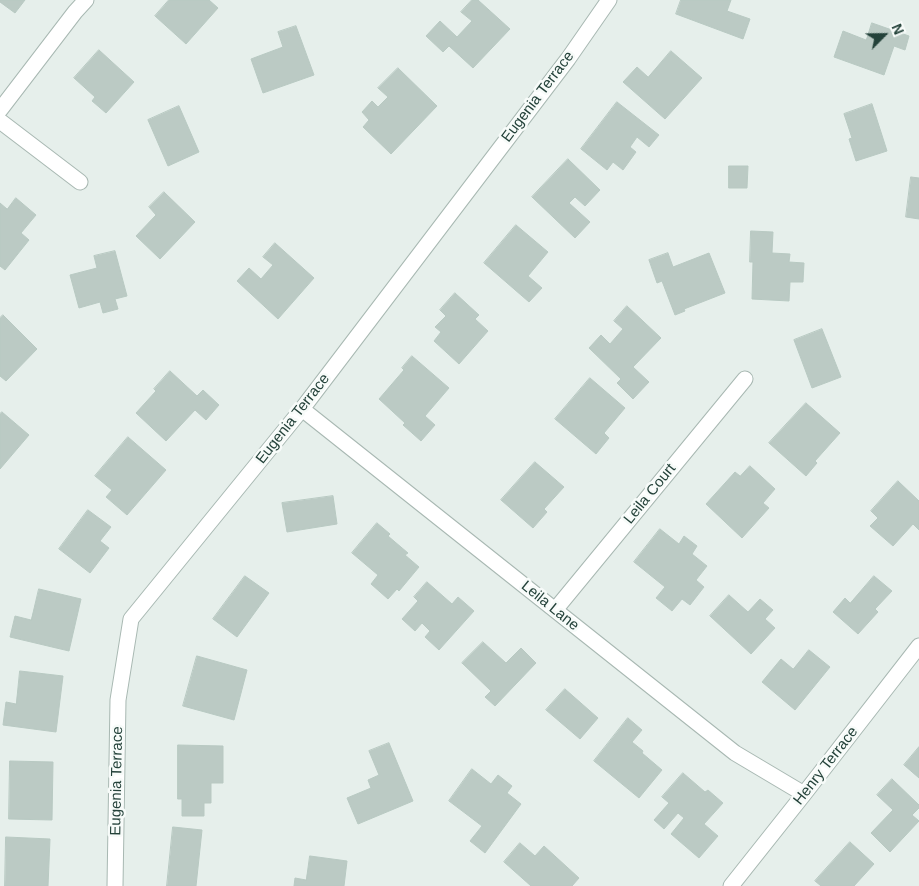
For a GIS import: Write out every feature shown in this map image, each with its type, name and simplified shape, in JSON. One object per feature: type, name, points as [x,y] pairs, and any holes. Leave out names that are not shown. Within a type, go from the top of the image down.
[{"type":"street","points":[[0,110],[86,0]]},
{"type":"street","name":"Eugenia Terrace","points":[[115,886],[118,700],[131,619],[302,409],[568,59],[610,0]]},
{"type":"street","points":[[0,121],[80,182]]},
{"type":"street","name":"Leila Court","points":[[555,610],[745,379]]},
{"type":"street","name":"Leila Lane","points":[[302,409],[735,753],[804,794]]},
{"type":"street","name":"Henry Terrace","points":[[731,886],[919,646]]},
{"type":"building","points":[[0,0],[25,0],[15,13],[0,2]]},
{"type":"building","points":[[169,0],[209,0],[218,8],[186,44],[155,16]]},
{"type":"building","points":[[472,0],[478,0],[510,29],[473,68],[449,46],[443,52],[426,36],[440,21],[457,37],[472,21],[461,12]]},
{"type":"building","points":[[681,0],[731,0],[727,11],[750,19],[743,39],[676,14]]},
{"type":"building","points":[[872,23],[909,36],[905,50],[894,46],[884,75],[834,57],[843,31],[866,40]]},
{"type":"building","points":[[296,26],[314,75],[263,93],[251,59],[283,47],[278,32]]},
{"type":"building","points":[[99,50],[134,82],[106,113],[92,101],[95,97],[74,78]]},
{"type":"building","points":[[671,51],[702,78],[665,119],[623,82],[637,67],[648,77]]},
{"type":"building","points":[[398,68],[437,106],[391,154],[363,127],[369,120],[362,112],[372,101],[378,107],[388,97],[378,88]]},
{"type":"building","points":[[617,102],[659,135],[649,147],[637,137],[630,147],[636,152],[623,170],[613,162],[607,170],[581,149]]},
{"type":"building","points":[[872,104],[887,151],[856,161],[849,139],[852,138],[844,114]]},
{"type":"building","points":[[179,106],[199,152],[168,166],[148,120]]},
{"type":"building","points":[[568,159],[600,190],[585,206],[575,197],[569,203],[590,222],[575,238],[532,197]]},
{"type":"building","points":[[729,166],[748,166],[747,188],[729,188]]},
{"type":"building","points":[[911,177],[919,178],[919,219],[906,217]]},
{"type":"building","points":[[164,192],[195,222],[160,259],[136,236],[156,215],[149,207]]},
{"type":"building","points":[[16,198],[36,215],[21,233],[29,240],[5,270],[0,266],[0,203],[7,209]]},
{"type":"building","points":[[516,225],[548,252],[528,276],[542,288],[529,302],[484,263]]},
{"type":"building","points":[[751,231],[773,232],[772,253],[790,254],[789,262],[804,263],[803,282],[790,282],[789,301],[752,299],[753,262],[750,262]]},
{"type":"building","points":[[275,243],[314,278],[278,319],[237,281],[249,268],[261,279],[273,265],[263,257]]},
{"type":"building","points":[[115,251],[127,296],[115,299],[118,309],[103,313],[100,302],[79,308],[70,275],[97,268],[94,256]]},
{"type":"building","points":[[668,253],[673,267],[709,253],[725,293],[684,309],[685,311],[675,315],[662,281],[657,283],[649,260]]},
{"type":"building","points":[[455,293],[479,315],[475,319],[488,331],[459,364],[434,341],[441,332],[435,327],[446,316],[440,310]]},
{"type":"building","points":[[627,306],[661,338],[633,367],[649,382],[633,399],[617,383],[621,379],[589,348],[601,335],[610,344],[623,329],[614,321]]},
{"type":"building","points":[[3,315],[37,349],[6,381],[0,376],[0,318]]},
{"type":"building","points":[[822,329],[841,377],[812,388],[794,340]]},
{"type":"building","points":[[412,356],[449,388],[425,416],[435,425],[421,441],[379,399],[404,370],[402,368]]},
{"type":"building","points":[[170,371],[197,396],[203,390],[219,405],[206,420],[195,410],[166,441],[136,413],[156,391],[154,389]]},
{"type":"building","points":[[590,378],[625,408],[604,433],[609,438],[596,454],[555,419]]},
{"type":"building","points":[[806,403],[840,433],[815,461],[817,463],[806,476],[769,443]]},
{"type":"building","points":[[2,412],[29,435],[0,469],[0,414]]},
{"type":"building","points":[[128,437],[166,470],[127,515],[106,497],[112,490],[95,476]]},
{"type":"building","points":[[535,462],[564,487],[544,509],[547,512],[533,528],[501,500]]},
{"type":"building","points":[[750,466],[775,489],[763,503],[769,508],[742,538],[706,504],[735,472],[740,476]]},
{"type":"building","points":[[898,481],[919,501],[919,530],[913,524],[893,546],[870,526],[878,518],[871,511]]},
{"type":"building","points":[[333,496],[337,524],[287,532],[282,503]]},
{"type":"building","points":[[88,510],[111,527],[100,541],[109,548],[90,573],[59,549]]},
{"type":"building","points":[[377,523],[390,534],[388,536],[408,553],[405,555],[419,567],[399,591],[397,589],[388,599],[371,584],[378,575],[352,553]]},
{"type":"building","points":[[660,529],[679,544],[684,536],[697,546],[692,554],[707,566],[696,580],[704,587],[690,605],[682,599],[672,611],[656,598],[665,587],[634,562]]},
{"type":"building","points":[[245,576],[269,593],[237,637],[213,619]]},
{"type":"building","points":[[874,576],[892,591],[875,609],[878,612],[858,634],[833,612],[845,598],[850,603]]},
{"type":"building","points":[[427,582],[452,604],[458,597],[474,611],[439,650],[425,637],[430,631],[422,623],[415,631],[402,619],[418,601],[414,597]]},
{"type":"building","points":[[39,589],[81,599],[69,651],[10,637],[15,616],[31,620]]},
{"type":"building","points":[[729,595],[748,612],[760,599],[773,610],[765,619],[775,628],[751,654],[710,616]]},
{"type":"building","points":[[483,642],[506,663],[521,648],[536,663],[495,706],[485,697],[491,691],[462,663]]},
{"type":"building","points":[[809,650],[830,667],[795,710],[762,682],[781,659],[793,669]]},
{"type":"building","points":[[197,656],[247,670],[234,720],[183,706]]},
{"type":"building","points":[[20,671],[63,676],[56,732],[3,725],[6,702],[16,704]]},
{"type":"building","points":[[565,689],[598,718],[580,739],[546,710]]},
{"type":"building","points":[[628,718],[642,730],[632,742],[662,770],[639,798],[594,761]]},
{"type":"building","points":[[389,743],[413,801],[358,824],[347,798],[371,788],[368,780],[379,775],[369,751]]},
{"type":"building","points":[[178,745],[223,746],[223,783],[211,783],[211,803],[204,803],[204,816],[182,816],[182,799],[178,799]]},
{"type":"building","points":[[919,747],[919,778],[904,765]]},
{"type":"building","points":[[10,761],[53,762],[52,820],[9,819]]},
{"type":"building","points":[[472,769],[491,784],[498,775],[512,786],[507,793],[521,804],[485,853],[470,841],[482,826],[449,801]]},
{"type":"building","points":[[683,773],[705,792],[708,790],[723,803],[704,824],[718,836],[699,858],[671,834],[684,818],[678,813],[664,829],[654,820],[669,803],[662,797]]},
{"type":"building","points":[[892,779],[919,805],[919,808],[912,815],[919,821],[890,852],[871,833],[893,810],[877,795]]},
{"type":"building","points":[[173,827],[202,830],[196,886],[167,886]]},
{"type":"building","points":[[6,837],[50,839],[48,886],[5,886]]},
{"type":"building","points":[[850,842],[874,864],[854,886],[821,886],[815,881]]},
{"type":"building","points":[[520,843],[535,856],[544,846],[579,878],[572,886],[531,886],[504,862]]},
{"type":"building","points":[[310,856],[347,861],[344,886],[294,886],[295,878],[306,880]]}]
